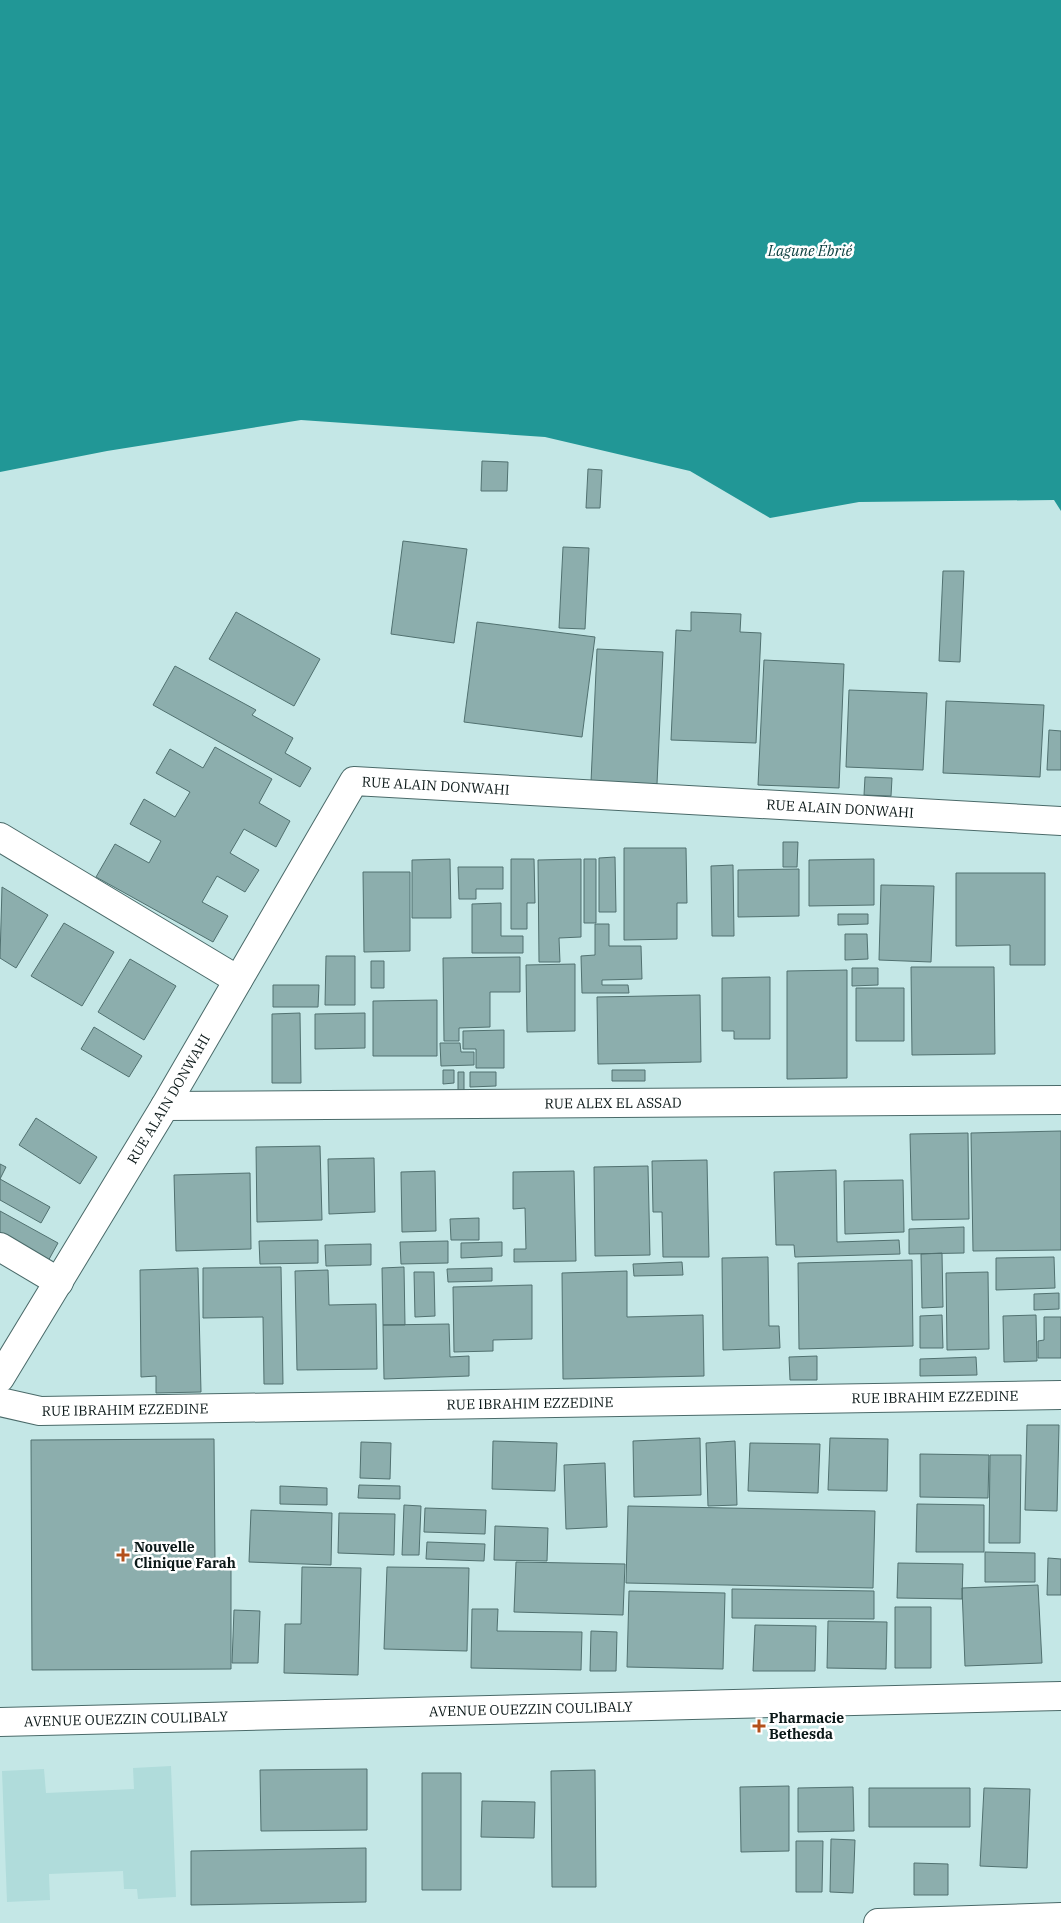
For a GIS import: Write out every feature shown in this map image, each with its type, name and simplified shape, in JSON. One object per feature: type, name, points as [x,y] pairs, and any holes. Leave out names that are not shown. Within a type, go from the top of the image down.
[{"type":"street","name":"RUE ALAIN DONWAHI","points":[[0,1378],[59,1294],[165,1106],[354,782],[1061,821]]},
{"type":"street","points":[[0,837],[238,980]]},
{"type":"street","name":"RUE ALEX EL ASSAD","points":[[165,1106],[1061,1100]]},
{"type":"street","points":[[0,1247],[59,1294]]},
{"type":"street","name":"RUE IBRAHIM EZZEDINE","points":[[0,1402],[40,1411],[1061,1395]]},
{"type":"street","name":"AVENUE OUEZZIN COULIBALY","points":[[0,1722],[1061,1696]]},
{"type":"street","points":[[878,1923],[1061,1917]]},
{"type":"shaded area","points":[[171,1766],[176,1897],[138,1899],[137,1889],[124,1889],[123,1871],[49,1874],[50,1900],[7,1902],[2,1771],[44,1769],[46,1793],[134,1789],[133,1768]]},
{"type":"water","name":"Lagune Ébrié","points":[[0,0],[1061,0],[1061,511],[1054,500],[859,502],[770,518],[690,471],[545,437],[301,420],[107,451],[0,472]]},
{"type":"building","points":[[482,461],[508,462],[507,491],[481,491]]},
{"type":"building","points":[[588,469],[602,470],[600,508],[586,508]]},
{"type":"building","points":[[403,541],[467,549],[454,643],[391,634]]},
{"type":"building","points":[[563,547],[589,548],[585,629],[559,628]]},
{"type":"building","points":[[943,571],[964,571],[960,662],[939,661]]},
{"type":"building","points":[[236,612],[320,659],[294,706],[209,659]]},
{"type":"building","points":[[691,612],[741,614],[740,632],[761,633],[756,743],[671,740],[676,630],[691,631]]},
{"type":"building","points":[[477,622],[595,637],[582,737],[464,722]]},
{"type":"building","points":[[597,649],[663,652],[657,784],[591,782]]},
{"type":"building","points":[[764,660],[844,664],[839,788],[758,785]]},
{"type":"building","points":[[175,666],[256,710],[252,715],[293,738],[285,753],[311,768],[300,787],[153,705]]},
{"type":"building","points":[[849,690],[927,693],[923,770],[846,767]]},
{"type":"building","points":[[946,701],[1044,705],[1040,777],[943,773]]},
{"type":"building","points":[[1049,730],[1061,731],[1061,770],[1047,770]]},
{"type":"building","points":[[215,747],[272,779],[259,803],[290,821],[276,847],[244,829],[230,853],[259,870],[245,892],[217,876],[202,902],[228,916],[213,942],[96,877],[115,844],[149,863],[161,841],[130,824],[144,799],[175,817],[190,792],[156,773],[170,749],[203,768]]},
{"type":"building","points":[[865,777],[892,778],[891,796],[864,795]]},
{"type":"building","points":[[783,842],[798,842],[797,867],[783,867]]},
{"type":"building","points":[[624,848],[686,848],[687,903],[677,903],[677,939],[624,940]]},
{"type":"building","points":[[615,857],[616,912],[599,912],[599,858]]},
{"type":"building","points":[[450,859],[451,918],[412,918],[412,860]]},
{"type":"building","points":[[511,859],[534,859],[535,903],[527,903],[527,929],[511,929]]},
{"type":"building","points":[[581,859],[581,937],[559,938],[560,962],[539,962],[538,860]]},
{"type":"building","points":[[584,859],[596,859],[596,923],[584,923]]},
{"type":"building","points":[[874,859],[874,905],[809,906],[809,860]]},
{"type":"building","points":[[733,865],[734,936],[712,936],[711,866]]},
{"type":"building","points":[[458,867],[503,867],[503,889],[476,889],[476,899],[459,899]]},
{"type":"building","points":[[799,869],[799,916],[738,917],[738,870]]},
{"type":"building","points":[[363,872],[410,872],[410,951],[364,952]]},
{"type":"building","points":[[956,873],[1045,873],[1045,965],[1010,965],[1010,945],[956,946]]},
{"type":"building","points":[[881,885],[934,886],[931,962],[879,960]]},
{"type":"building","points":[[2,887],[48,915],[16,968],[0,958]]},
{"type":"building","points":[[501,903],[501,936],[523,936],[523,953],[472,953],[472,904]]},
{"type":"building","points":[[838,914],[868,914],[868,924],[838,925]]},
{"type":"building","points":[[64,923],[114,952],[82,1006],[31,976]]},
{"type":"building","points":[[595,924],[609,924],[609,946],[641,946],[642,979],[602,980],[602,985],[628,985],[629,993],[582,993],[581,956],[595,955]]},
{"type":"building","points":[[845,934],[867,934],[868,959],[845,960]]},
{"type":"building","points":[[326,956],[355,956],[355,1005],[325,1005]]},
{"type":"building","points":[[520,957],[520,992],[490,992],[490,1027],[459,1028],[459,1041],[444,1041],[443,958]]},
{"type":"building","points":[[130,959],[176,986],[144,1040],[98,1012]]},
{"type":"building","points":[[371,961],[384,961],[384,988],[371,988]]},
{"type":"building","points":[[575,964],[575,1031],[527,1032],[526,965]]},
{"type":"building","points":[[911,967],[994,967],[995,1054],[912,1055]]},
{"type":"building","points":[[852,968],[878,968],[878,985],[852,986]]},
{"type":"building","points":[[847,970],[847,1078],[787,1079],[787,971]]},
{"type":"building","points":[[770,977],[770,1039],[734,1039],[734,1031],[722,1031],[722,978]]},
{"type":"building","points":[[273,985],[319,985],[318,1007],[273,1007]]},
{"type":"building","points":[[856,988],[904,988],[904,1041],[856,1041]]},
{"type":"building","points":[[700,995],[701,1062],[598,1064],[597,997]]},
{"type":"building","points":[[437,1000],[437,1056],[373,1056],[373,1001]]},
{"type":"building","points":[[300,1013],[301,1083],[272,1083],[272,1014]]},
{"type":"building","points":[[365,1013],[365,1048],[315,1049],[315,1014]]},
{"type":"building","points":[[94,1027],[142,1056],[129,1077],[81,1049]]},
{"type":"building","points":[[504,1030],[504,1068],[476,1068],[476,1049],[463,1049],[463,1031]]},
{"type":"building","points":[[440,1043],[460,1043],[461,1052],[474,1052],[474,1065],[441,1066]]},
{"type":"building","points":[[443,1070],[454,1070],[454,1083],[443,1084]]},
{"type":"building","points":[[612,1070],[645,1070],[645,1081],[612,1081]]},
{"type":"building","points":[[458,1072],[464,1072],[464,1095],[458,1095]]},
{"type":"building","points":[[470,1072],[496,1072],[496,1086],[470,1087]]},
{"type":"building","points":[[36,1118],[97,1157],[80,1184],[19,1145]]},
{"type":"building","points":[[1061,1131],[1061,1250],[973,1251],[971,1133]]},
{"type":"building","points":[[968,1133],[969,1219],[912,1220],[910,1134]]},
{"type":"building","points":[[320,1146],[322,1220],[257,1222],[256,1147]]},
{"type":"building","points":[[374,1158],[375,1212],[329,1214],[328,1159]]},
{"type":"building","points":[[707,1160],[709,1257],[663,1257],[662,1212],[653,1212],[652,1161]]},
{"type":"building","points":[[0,1164],[6,1167],[0,1179]]},
{"type":"building","points":[[648,1166],[650,1255],[595,1256],[594,1167]]},
{"type":"building","points":[[836,1170],[837,1242],[899,1240],[900,1254],[795,1257],[794,1245],[776,1245],[774,1172]]},
{"type":"building","points":[[435,1171],[436,1231],[402,1232],[401,1172]]},
{"type":"building","points":[[574,1171],[576,1261],[514,1262],[514,1249],[526,1249],[525,1208],[513,1209],[513,1172]]},
{"type":"building","points":[[250,1173],[251,1249],[176,1251],[174,1175]]},
{"type":"building","points":[[0,1179],[50,1207],[41,1223],[0,1200]]},
{"type":"building","points":[[903,1180],[904,1232],[845,1234],[844,1181]]},
{"type":"building","points":[[0,1211],[58,1243],[47,1263],[0,1237]]},
{"type":"building","points":[[479,1218],[479,1240],[451,1240],[450,1219]]},
{"type":"building","points":[[964,1227],[964,1253],[909,1254],[909,1229]]},
{"type":"building","points":[[318,1240],[318,1263],[260,1264],[259,1241]]},
{"type":"building","points":[[448,1241],[448,1263],[401,1264],[400,1242]]},
{"type":"building","points":[[502,1242],[502,1256],[461,1258],[461,1243]]},
{"type":"building","points":[[371,1244],[371,1265],[326,1266],[325,1245]]},
{"type":"building","points":[[942,1253],[943,1307],[922,1308],[921,1254]]},
{"type":"building","points":[[768,1257],[769,1326],[779,1326],[780,1348],[723,1350],[722,1258]]},
{"type":"building","points":[[1054,1257],[1055,1288],[996,1290],[996,1258]]},
{"type":"building","points":[[912,1260],[913,1346],[799,1349],[798,1263]]},
{"type":"building","points":[[682,1262],[683,1275],[634,1276],[633,1264]]},
{"type":"building","points":[[281,1267],[283,1384],[264,1384],[263,1317],[203,1318],[203,1268]]},
{"type":"building","points":[[404,1267],[405,1325],[383,1325],[382,1268]]},
{"type":"building","points":[[198,1268],[201,1392],[156,1393],[156,1376],[141,1377],[140,1270]]},
{"type":"building","points":[[492,1268],[492,1281],[448,1282],[447,1269]]},
{"type":"building","points":[[328,1270],[329,1305],[376,1304],[377,1369],[297,1370],[295,1271]]},
{"type":"building","points":[[627,1271],[627,1317],[703,1315],[704,1376],[563,1379],[562,1273]]},
{"type":"building","points":[[414,1272],[434,1272],[435,1316],[415,1317]]},
{"type":"building","points":[[988,1272],[989,1349],[947,1350],[946,1273]]},
{"type":"building","points":[[532,1285],[532,1339],[493,1340],[493,1351],[454,1352],[453,1287]]},
{"type":"building","points":[[1059,1293],[1059,1309],[1034,1310],[1034,1294]]},
{"type":"building","points":[[942,1315],[943,1348],[920,1348],[920,1316]]},
{"type":"building","points":[[1036,1315],[1037,1361],[1004,1362],[1003,1316]]},
{"type":"building","points":[[1044,1317],[1061,1317],[1061,1358],[1038,1358],[1038,1341],[1044,1340]]},
{"type":"building","points":[[449,1324],[450,1357],[469,1356],[469,1376],[384,1379],[383,1325]]},
{"type":"building","points":[[817,1356],[817,1380],[790,1380],[789,1357]]},
{"type":"building","points":[[976,1357],[977,1375],[920,1376],[920,1359]]},
{"type":"building","points":[[1027,1425],[1059,1425],[1057,1511],[1025,1510]]},
{"type":"building","points":[[700,1438],[701,1495],[634,1497],[633,1441]]},
{"type":"building","points":[[830,1438],[888,1439],[887,1491],[828,1490]]},
{"type":"building","name":"Nouvelle Clinique Farah","points":[[214,1439],[215,1562],[231,1562],[231,1669],[32,1670],[31,1440]]},
{"type":"building","points":[[493,1441],[557,1443],[555,1491],[492,1489]]},
{"type":"building","points":[[735,1441],[737,1505],[708,1506],[706,1443]]},
{"type":"building","points":[[361,1442],[391,1443],[390,1479],[360,1478]]},
{"type":"building","points":[[750,1443],[820,1444],[818,1493],[748,1491]]},
{"type":"building","points":[[920,1454],[989,1455],[988,1498],[920,1497]]},
{"type":"building","points":[[990,1455],[1021,1455],[1020,1543],[989,1543]]},
{"type":"building","points":[[605,1463],[607,1527],[566,1529],[564,1465]]},
{"type":"building","points":[[359,1485],[400,1486],[400,1499],[358,1498]]},
{"type":"building","points":[[280,1486],[327,1488],[327,1505],[280,1504]]},
{"type":"building","points":[[917,1504],[984,1505],[984,1552],[916,1552]]},
{"type":"building","points":[[404,1505],[421,1506],[419,1555],[402,1555]]},
{"type":"building","points":[[628,1506],[875,1511],[873,1588],[626,1583]]},
{"type":"building","points":[[425,1508],[486,1510],[485,1534],[424,1532]]},
{"type":"building","points":[[251,1510],[332,1513],[331,1565],[249,1562]]},
{"type":"building","points":[[339,1513],[395,1514],[394,1555],[338,1553]]},
{"type":"building","points":[[495,1526],[548,1528],[547,1561],[494,1560]]},
{"type":"building","points":[[427,1542],[485,1544],[484,1561],[426,1559]]},
{"type":"building","points":[[985,1552],[1035,1553],[1035,1582],[985,1582]]},
{"type":"building","points":[[1048,1558],[1061,1559],[1061,1595],[1047,1595]]},
{"type":"building","points":[[516,1562],[625,1564],[623,1615],[514,1612]]},
{"type":"building","points":[[898,1563],[963,1564],[962,1599],[897,1598]]},
{"type":"building","points":[[302,1567],[361,1568],[358,1675],[284,1673],[285,1624],[301,1624]]},
{"type":"building","points":[[387,1567],[469,1568],[467,1651],[384,1649]]},
{"type":"building","points":[[1038,1585],[1042,1663],[965,1666],[962,1588]]},
{"type":"building","points":[[732,1589],[874,1591],[874,1619],[732,1618]]},
{"type":"building","points":[[629,1591],[725,1593],[723,1669],[627,1667]]},
{"type":"building","points":[[895,1607],[931,1607],[931,1668],[895,1668]]},
{"type":"building","points":[[472,1609],[498,1609],[497,1631],[582,1632],[581,1670],[471,1668]]},
{"type":"building","points":[[234,1610],[260,1611],[258,1663],[232,1663]]},
{"type":"building","points":[[828,1621],[887,1622],[886,1669],[827,1668]]},
{"type":"building","points":[[755,1625],[816,1626],[815,1671],[753,1671]]},
{"type":"building","points":[[591,1631],[617,1632],[616,1671],[590,1671]]},
{"type":"building","points":[[367,1769],[367,1830],[261,1831],[260,1770]]},
{"type":"building","points":[[595,1770],[596,1887],[552,1887],[551,1771]]},
{"type":"building","points":[[422,1773],[461,1773],[461,1890],[422,1890]]},
{"type":"building","points":[[789,1786],[789,1851],[741,1852],[740,1787]]},
{"type":"building","points":[[853,1787],[854,1831],[798,1832],[798,1788]]},
{"type":"building","points":[[869,1788],[970,1788],[970,1827],[869,1827]]},
{"type":"building","points":[[984,1788],[1030,1789],[1027,1868],[980,1866]]},
{"type":"building","points":[[482,1801],[535,1802],[534,1838],[481,1837]]},
{"type":"building","points":[[831,1839],[855,1840],[853,1893],[830,1892]]},
{"type":"building","points":[[796,1841],[823,1841],[822,1892],[796,1892]]},
{"type":"building","points":[[366,1848],[366,1902],[191,1905],[191,1851]]},
{"type":"building","points":[[914,1863],[948,1864],[948,1895],[914,1895]]},
{"type":"place","name":"Nouvelle Clinique Farah","points":[[123,1555]]},
{"type":"place","name":"Pharmacie Bethesda","points":[[759,1726]]}]
